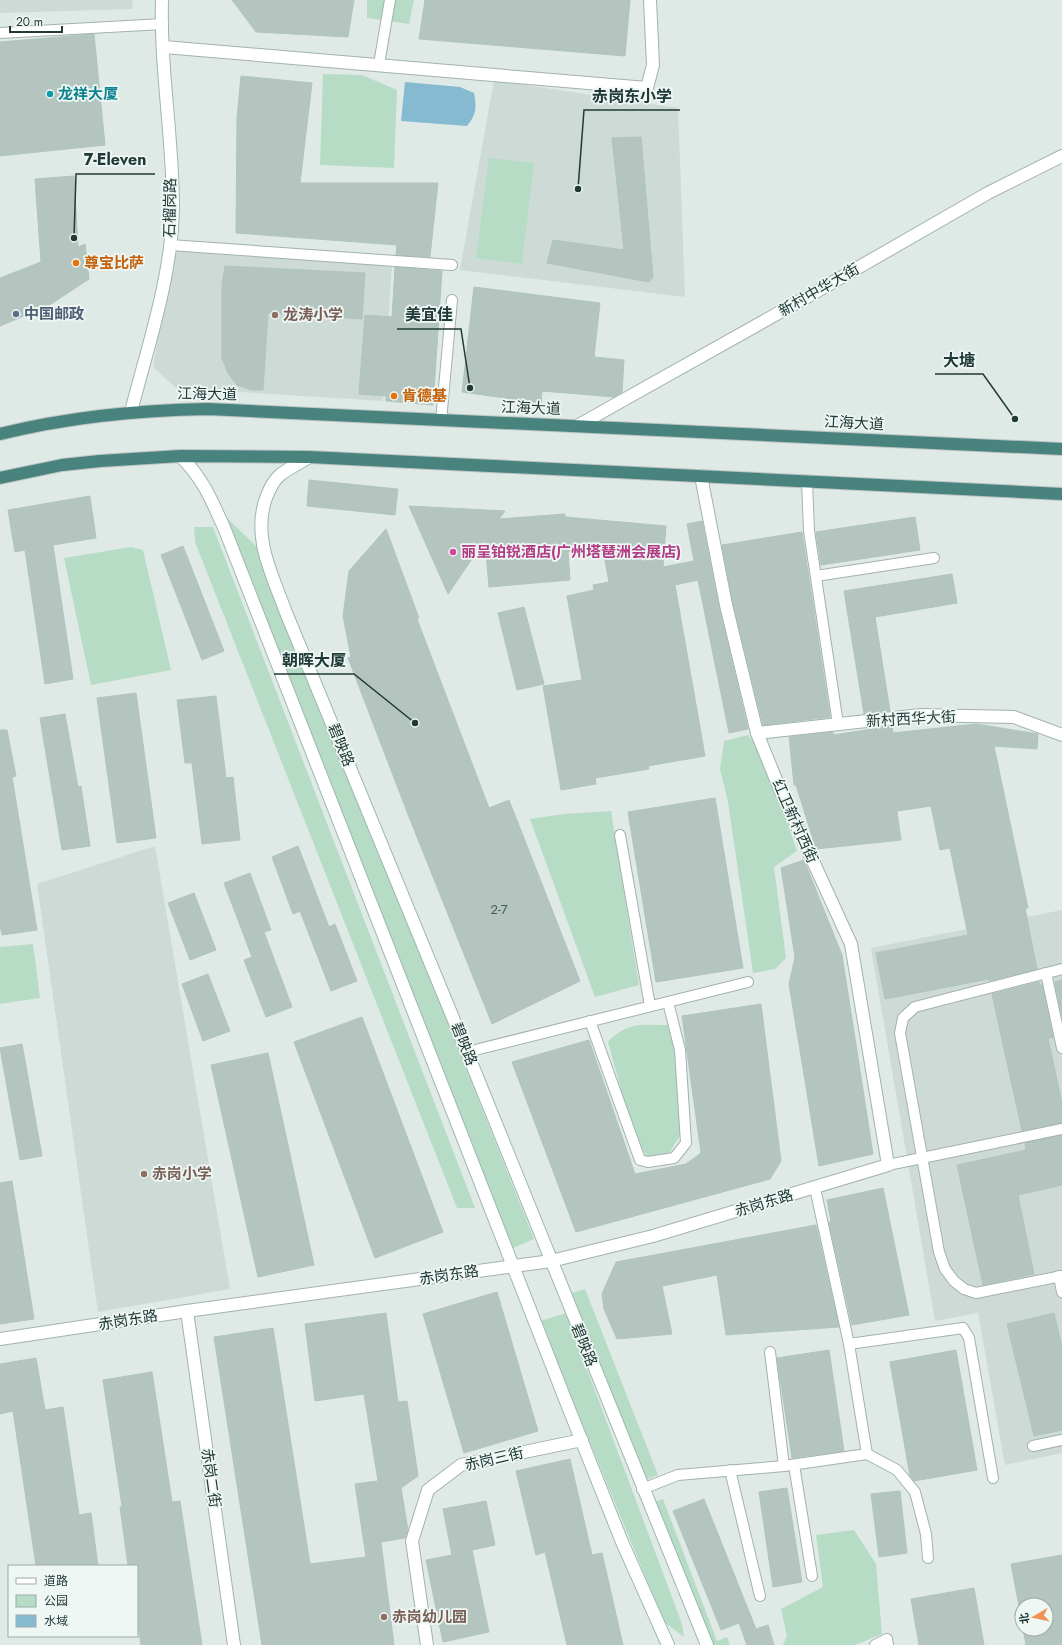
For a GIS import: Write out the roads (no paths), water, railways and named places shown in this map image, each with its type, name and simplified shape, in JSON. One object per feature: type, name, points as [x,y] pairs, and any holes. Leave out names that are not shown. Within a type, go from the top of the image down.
[{"type":"highway","name":"江海大道","points":[[0,434],[55,422],[131,412],[208,409],[1062,449]]},
{"type":"highway","points":[[0,478],[62,465],[180,456],[309,457],[1062,494]]},
{"type":"street","name":"石榴岗路","points":[[131,412],[161,295],[170,244],[172,206],[162,0]]},
{"type":"street","points":[[164,47],[379,64],[647,88],[653,65],[650,0]]},
{"type":"street","name":"新村中华大街","points":[[577,426],[807,297],[988,192],[1062,156]]},
{"type":"street","name":"碧映路","points":[[180,456],[193,469],[202,482],[225,530],[622,1542],[668,1645]]},
{"type":"street","name":"碧映路","points":[[309,457],[279,476],[268,491],[261,512],[260,534],[268,563],[285,610],[467,1052],[642,1489],[707,1645]]},
{"type":"street","name":"红卫新村西街","points":[[701,476],[726,605],[757,733],[779,787],[851,944],[888,1165]]},
{"type":"street","name":"新村西华大街","points":[[757,733],[921,715],[1014,717],[1062,735]]},
{"type":"street","name":"赤岗东路","points":[[0,1339],[187,1311],[551,1261],[653,1236],[888,1165]]},
{"type":"street","name":"赤岗二街","points":[[187,1311],[234,1645]]},
{"type":"street","name":"赤岗三街","points":[[427,1645],[412,1540],[428,1490],[461,1465],[582,1440]]},
{"type":"lane","points":[[379,64],[390,0]]},
{"type":"lane","points":[[0,33],[163,24]]},
{"type":"lane","points":[[170,244],[452,265]]},
{"type":"lane","points":[[441,421],[452,300]]},
{"type":"lane","points":[[807,481],[809,531],[838,724]]},
{"type":"lane","points":[[816,576],[934,558]]},
{"type":"lane","points":[[620,835],[650,1006]]},
{"type":"lane","points":[[1062,969],[915,1007],[903,1018],[900,1033],[939,1252],[945,1269],[954,1281],[964,1289],[976,1293],[1060,1276],[1062,1292]]},
{"type":"lane","points":[[1046,973],[1062,1048]]},
{"type":"lane","points":[[467,1052],[748,982]]},
{"type":"lane","points":[[590,1022],[640,1160],[648,1162],[674,1158],[686,1143],[680,1050],[668,1002]]},
{"type":"lane","points":[[888,1165],[1062,1129]]},
{"type":"lane","points":[[815,1188],[849,1344],[867,1454]]},
{"type":"lane","points":[[849,1344],[963,1328],[969,1338],[993,1478]]},
{"type":"lane","points":[[770,1352],[789,1465],[812,1576]]},
{"type":"lane","points":[[1033,1446],[1062,1440]]},
{"type":"lane","points":[[642,1489],[678,1475],[789,1465],[867,1454],[897,1470],[915,1492],[926,1534],[928,1558]]},
{"type":"lane","points":[[730,1470],[760,1596]]},
{"type":"lane","points":[[875,1645],[887,1639],[888,1645]]},
{"type":"water","points":[[405,82],[460,87],[474,93],[475,107],[472,118],[467,126],[401,121]]},
{"type":"place","name":"龙祥大厦","points":[[50,94]]},
{"type":"place","name":"赤岗东小学","points":[[578,189]]},
{"type":"place","name":"7-Eleven","points":[[74,238]]},
{"type":"place","name":"尊宝比萨","points":[[76,263]]},
{"type":"place","name":"中国邮政","points":[[16,314]]},
{"type":"place","name":"龙涛小学","points":[[275,315]]},
{"type":"place","name":"美宜佳","points":[[470,388]]},
{"type":"place","name":"肯德基","points":[[394,396]]},
{"type":"place","name":"大塘","points":[[1015,419]]},
{"type":"place","name":"丽呈铂锐酒店(广州塔琶洲会展店)","points":[[453,552]]},
{"type":"place","name":"朝晖大厦","points":[[415,723]]},
{"type":"place","name":"赤岗小学","points":[[144,1174]]},
{"type":"place","name":"赤岗幼儿园","points":[[384,1617]]}]
